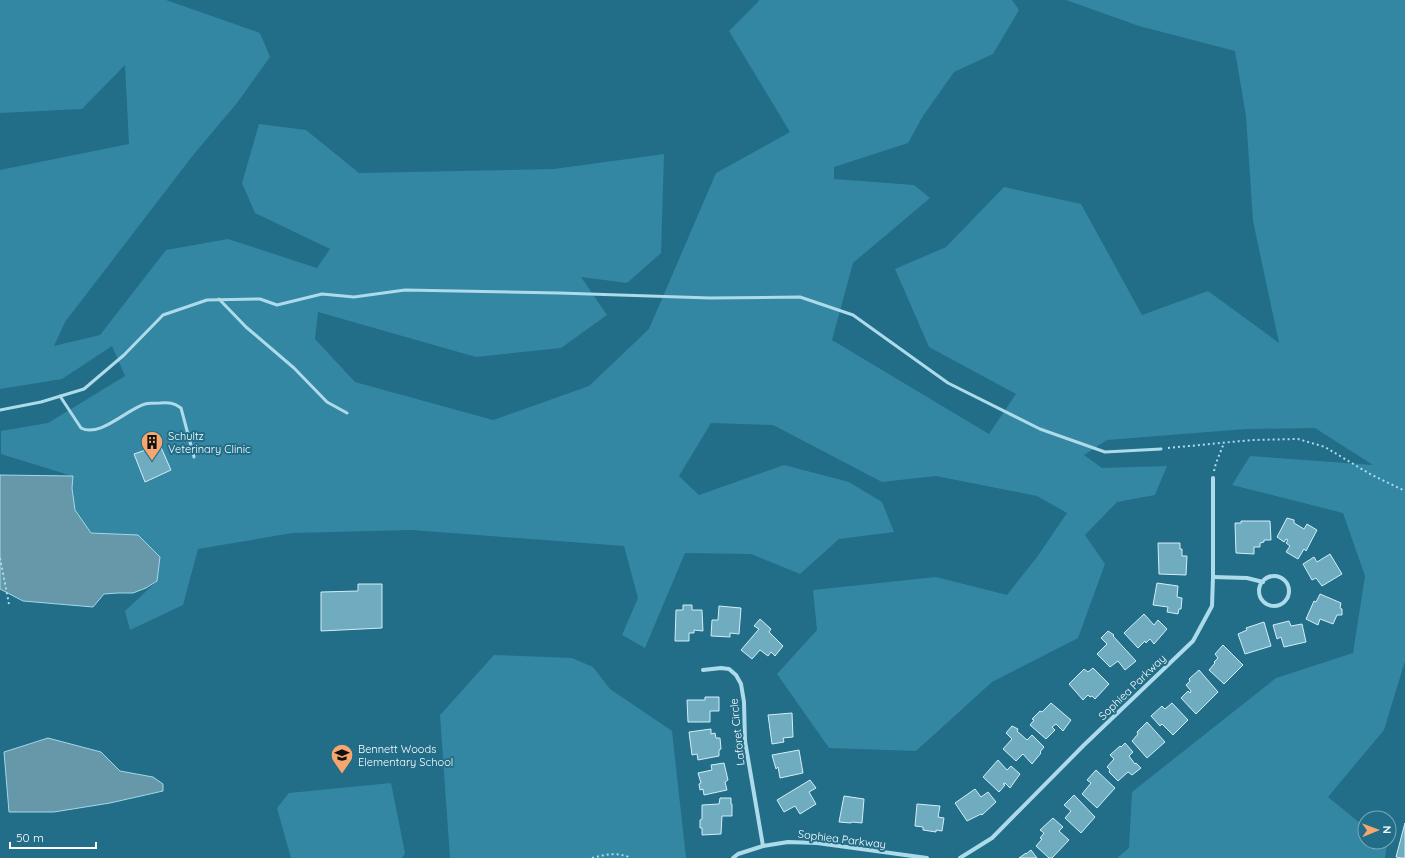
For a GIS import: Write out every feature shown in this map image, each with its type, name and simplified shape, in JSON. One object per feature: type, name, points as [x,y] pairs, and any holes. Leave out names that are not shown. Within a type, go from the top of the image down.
[{"type":"street","name":"Sophiea Parkway","points":[[960,858],[992,838],[1084,745],[1193,641],[1212,606],[1213,478]]},
{"type":"street","points":[[1213,576],[1247,578],[1263,582],[1270,577],[1275,577],[1283,580],[1288,588],[1285,601],[1276,606],[1267,604],[1260,596],[1259,592],[1263,582]]},
{"type":"street","name":"Laforet Circle","points":[[703,670],[721,668],[729,670],[736,675],[741,684],[744,702],[745,741],[763,846]]},
{"type":"street","name":"Sophiea Parkway","points":[[733,858],[738,854],[763,846],[788,842],[817,843],[927,858]]},
{"type":"lane","points":[[0,410],[41,402],[84,389],[124,355],[163,315],[207,300],[260,299],[277,305],[322,294],[354,297],[405,290],[710,298],[800,297],[853,315],[948,382],[1040,430],[1104,452],[1161,449]]},
{"type":"lane","points":[[219,300],[246,327],[294,368],[327,402],[347,413]]},
{"type":"lane","points":[[60,396],[81,428],[85,430],[92,430],[104,426],[145,404],[168,402],[176,404],[181,408],[194,457]]},
{"type":"path","points":[[1161,449],[1252,440],[1298,439],[1325,447],[1370,474],[1405,491]]},
{"type":"path","points":[[1213,478],[1216,463],[1224,443]]},
{"type":"path","points":[[0,558],[9,604]]},
{"type":"path","points":[[592,858],[606,854],[622,854],[631,858]]},
{"type":"shaded area","points":[[0,0],[166,0],[260,33],[270,57],[237,103],[194,154],[65,322],[54,346],[100,335],[166,250],[228,239],[317,268],[330,249],[255,213],[242,183],[259,124],[306,130],[359,173],[554,169],[664,154],[661,253],[627,283],[581,277],[607,315],[561,348],[476,357],[318,312],[315,339],[355,382],[493,420],[589,386],[649,329],[716,173],[790,132],[729,31],[759,0],[1012,0],[1019,10],[993,54],[954,72],[923,116],[908,143],[834,167],[834,179],[914,185],[930,198],[853,263],[832,340],[989,434],[1016,394],[929,347],[895,269],[946,247],[1004,187],[1081,204],[1142,315],[1208,291],[1279,343],[1253,221],[1246,116],[1235,51],[1139,26],[1066,0],[1405,0],[1405,661],[1384,730],[1328,797],[1357,821],[1357,850],[1386,850],[1385,858],[1117,858],[1129,848],[1132,792],[1276,678],[1353,653],[1365,576],[1343,513],[1232,485],[1250,456],[1373,465],[1315,428],[1246,429],[1107,440],[1084,455],[1102,468],[1167,466],[1155,495],[1117,502],[1085,535],[1105,564],[1078,638],[992,682],[916,751],[829,748],[777,674],[817,630],[813,590],[936,577],[1007,595],[1037,557],[1067,513],[1037,496],[936,476],[882,482],[773,425],[711,423],[679,476],[699,495],[784,465],[849,482],[882,502],[894,532],[839,539],[800,574],[751,554],[685,553],[645,648],[622,635],[638,598],[624,546],[412,530],[292,533],[198,549],[183,605],[130,630],[125,611],[157,581],[159,557],[115,534],[91,533],[75,510],[72,476],[1,454],[1,431],[48,423],[125,376],[112,346],[62,379],[0,389],[0,170],[129,144],[125,65],[82,109],[0,113]]},
{"type":"shaded area","points":[[0,475],[73,476],[72,488],[75,510],[91,533],[138,535],[160,557],[157,581],[146,588],[133,593],[104,594],[93,607],[23,601],[0,589]]},
{"type":"shaded area","points":[[494,655],[572,658],[593,667],[610,689],[672,731],[686,858],[450,858],[440,715]]},
{"type":"shaded area","points":[[48,738],[101,752],[120,771],[153,777],[163,784],[163,791],[110,803],[54,812],[9,812],[4,752]]},
{"type":"shaded area","points":[[391,783],[405,853],[402,858],[291,858],[277,808],[289,793]]},
{"type":"building","name":"Schultz Veterinary Clinic","points":[[160,445],[171,470],[145,482],[134,454]]},
{"type":"building","points":[[1287,518],[1294,520],[1294,523],[1304,529],[1307,524],[1317,530],[1306,551],[1304,549],[1298,559],[1286,552],[1290,546],[1286,543],[1288,540],[1286,539],[1284,542],[1277,537]]},
{"type":"building","points":[[1241,521],[1270,521],[1271,540],[1264,540],[1264,542],[1260,543],[1260,547],[1254,547],[1254,554],[1236,553],[1235,523],[1241,523]]},
{"type":"building","points":[[1158,543],[1180,543],[1182,556],[1187,556],[1186,575],[1159,574]]},
{"type":"building","points":[[1330,554],[1342,574],[1322,586],[1316,578],[1312,580],[1303,564],[1314,557],[1317,562]]},
{"type":"building","points":[[1157,583],[1178,586],[1177,597],[1182,598],[1181,609],[1179,609],[1178,614],[1167,612],[1168,607],[1153,605]]},
{"type":"building","points":[[358,584],[382,584],[382,628],[321,631],[321,592],[358,591]]},
{"type":"building","points":[[1320,594],[1341,603],[1340,608],[1342,609],[1342,615],[1337,615],[1333,624],[1320,619],[1318,625],[1306,619],[1314,601],[1316,602]]},
{"type":"building","points":[[683,605],[692,605],[692,610],[702,610],[703,631],[694,630],[694,633],[689,633],[689,641],[675,641],[676,610],[683,610]]},
{"type":"building","points":[[719,606],[741,608],[739,634],[730,633],[730,637],[711,636],[712,620],[718,620]]},
{"type":"building","points":[[1144,614],[1154,625],[1158,620],[1167,629],[1154,644],[1150,639],[1146,643],[1145,641],[1138,648],[1124,633]]},
{"type":"building","points":[[760,619],[771,629],[769,632],[783,646],[775,656],[771,652],[768,656],[760,650],[752,659],[741,650],[759,629],[754,626]]},
{"type":"building","points":[[1289,621],[1291,626],[1302,624],[1306,642],[1284,647],[1281,637],[1277,639],[1273,625]]},
{"type":"building","points":[[1264,622],[1271,646],[1245,654],[1238,634],[1247,630],[1246,628]]},
{"type":"building","points":[[1108,631],[1114,635],[1113,636],[1136,661],[1125,670],[1118,661],[1110,667],[1097,654],[1107,644],[1101,638]]},
{"type":"building","points":[[1223,645],[1243,665],[1224,684],[1209,670],[1218,658],[1215,654]]},
{"type":"building","points":[[1093,668],[1109,684],[1095,699],[1088,695],[1083,700],[1069,684],[1084,669],[1088,672]]},
{"type":"building","points":[[1199,670],[1218,692],[1196,714],[1181,698],[1188,691],[1190,693],[1191,691],[1186,685],[1190,681],[1189,679]]},
{"type":"building","points":[[705,697],[719,697],[719,711],[710,711],[710,722],[688,722],[687,700],[705,700]]},
{"type":"building","points":[[1051,703],[1071,720],[1063,731],[1056,724],[1052,727],[1055,730],[1046,739],[1030,725],[1034,720],[1032,719]]},
{"type":"building","points":[[1172,703],[1188,720],[1173,735],[1162,724],[1160,726],[1151,716],[1162,706],[1165,709]]},
{"type":"building","points":[[792,713],[793,737],[783,738],[784,742],[772,744],[768,715]]},
{"type":"building","points":[[1147,722],[1165,742],[1147,758],[1132,741],[1138,734],[1137,732]]},
{"type":"building","points":[[1012,726],[1018,729],[1017,731],[1027,740],[1032,735],[1044,747],[1032,764],[1023,754],[1016,761],[1003,749],[1012,739],[1006,733]]},
{"type":"building","points":[[711,729],[711,734],[715,733],[716,738],[720,738],[721,749],[719,750],[719,756],[698,760],[697,754],[692,755],[689,732]]},
{"type":"building","points":[[1125,743],[1133,752],[1129,756],[1135,764],[1136,763],[1141,768],[1132,775],[1128,772],[1118,781],[1109,772],[1110,770],[1107,767],[1114,759],[1110,755]]},
{"type":"building","points":[[799,750],[803,773],[780,778],[778,767],[776,769],[772,755]]},
{"type":"building","points":[[998,760],[1007,770],[1011,766],[1020,774],[1010,788],[1005,783],[999,792],[983,777]]},
{"type":"building","points":[[724,763],[728,780],[725,782],[727,790],[704,795],[703,789],[700,790],[699,784],[701,783],[698,773],[712,770],[711,765]]},
{"type":"building","points":[[1096,770],[1115,788],[1097,808],[1082,794],[1091,783],[1087,780]]},
{"type":"building","points":[[810,780],[816,788],[809,792],[816,804],[800,814],[795,806],[784,812],[777,800]]},
{"type":"building","points":[[975,789],[981,797],[988,792],[996,802],[982,815],[981,814],[967,821],[955,803]]},
{"type":"building","points":[[1074,795],[1095,817],[1081,833],[1065,818],[1071,811],[1064,805]]},
{"type":"building","points":[[844,796],[864,799],[862,823],[839,822]]},
{"type":"building","points":[[720,798],[731,798],[732,816],[722,816],[721,834],[702,835],[700,820],[702,819],[702,805],[719,804]]},
{"type":"building","points":[[917,804],[940,806],[938,817],[944,818],[942,831],[936,830],[936,832],[923,830],[923,827],[915,826]]},
{"type":"building","points":[[1053,818],[1063,827],[1059,831],[1069,840],[1052,858],[1049,858],[1036,846],[1042,839],[1040,838],[1044,833],[1040,830]]},
{"type":"building","points":[[1405,823],[1405,858],[1401,858],[1396,857]]},
{"type":"building","points":[[1031,850],[1037,858],[1019,858],[1026,854]]},
{"type":"place","name":"Schultz Veterinary Clinic","points":[[152,462]]},
{"type":"place","name":"Bennett Woods Elementary School","points":[[342,774]]}]
